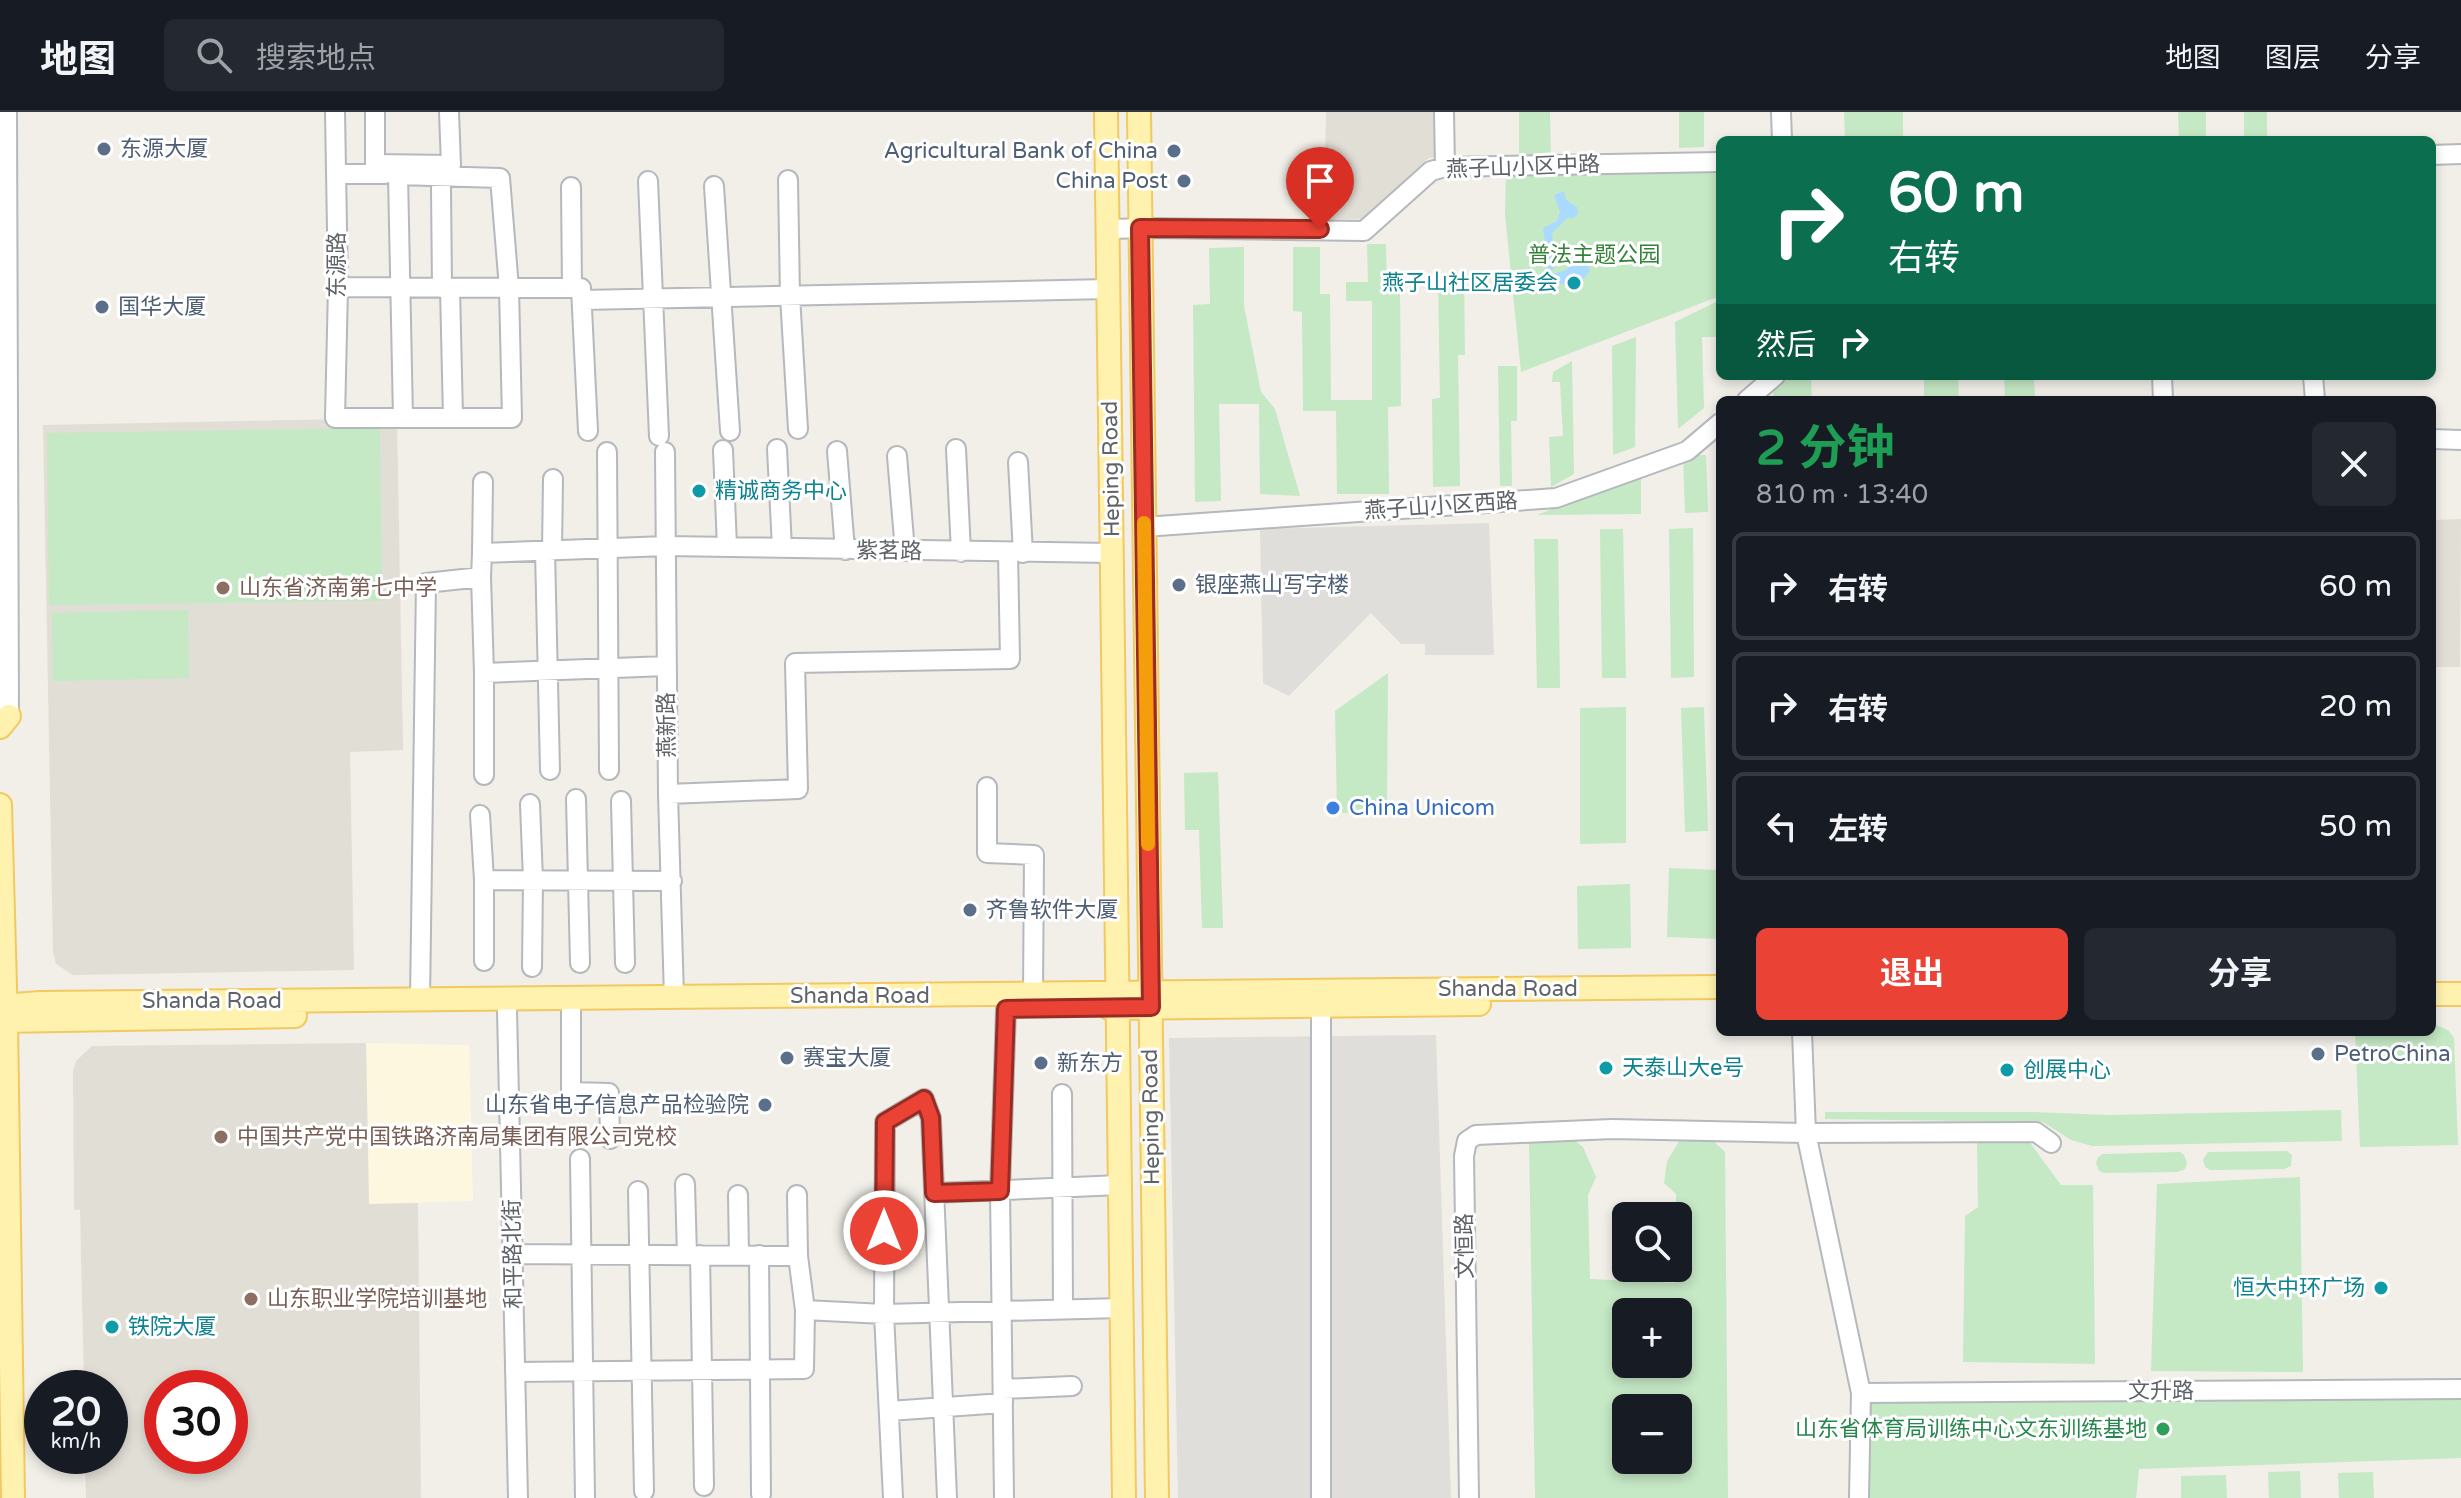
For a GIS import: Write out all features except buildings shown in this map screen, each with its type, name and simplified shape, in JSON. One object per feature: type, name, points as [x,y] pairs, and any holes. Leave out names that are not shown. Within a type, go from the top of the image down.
[{"type":"main road","name":"Heping Road","points":[[1106,112],[1124,1498]]},
{"type":"main road","name":"Heping Road","points":[[1139,112],[1157,1498]]},
{"type":"main road","points":[[0,805],[3,1013],[12,1153],[13,1498]]},
{"type":"main road","points":[[2436,981],[2461,980]]},
{"type":"main road","name":"Shanda Road","points":[[3,1013],[1006,1009],[1118,1001],[1716,987]]},
{"type":"main road","name":"Shanda Road","points":[[3,1013],[420,999],[1033,994],[1118,1001]]},
{"type":"main road","points":[[2436,994],[2461,994]]},
{"type":"main road","name":"Shanda Road","points":[[1151,1000],[1321,1006],[1716,1002]]},
{"type":"street","points":[[4,722],[7,112]]},
{"type":"street","name":"东源路","points":[[335,112],[338,287],[335,418],[403,418]]},
{"type":"street","points":[[375,112],[375,169]]},
{"type":"street","points":[[336,174],[451,165],[449,112]]},
{"type":"street","points":[[1444,112],[1445,167]]},
{"type":"street","points":[[1781,112],[1782,136]]},
{"type":"street","points":[[2436,155],[2461,154]]},
{"type":"street","name":"燕子山小区中路","points":[[1108,229],[1364,231],[1431,171],[1445,167],[1716,162]]},
{"type":"street","points":[[375,169],[398,175],[500,178],[509,288],[512,418],[403,418],[398,175]]},
{"type":"street","points":[[788,180],[790,296],[798,429]]},
{"type":"street","name":"燕新路","points":[[648,181],[666,546],[674,997]]},
{"type":"street","points":[[714,186],[730,431]]},
{"type":"street","points":[[571,187],[588,431]]},
{"type":"street","points":[[441,188],[453,418]]},
{"type":"street","points":[[338,287],[509,288],[653,299],[1108,289]]},
{"type":"street","points":[[1752,396],[1770,380]]},
{"type":"street","name":"燕子山小区西路","points":[[1144,527],[1556,498],[1687,451],[1716,426]]},
{"type":"street","points":[[2436,439],[2461,440]]},
{"type":"street","points":[[777,449],[782,548]]},
{"type":"street","points":[[956,449],[961,552]]},
{"type":"street","points":[[723,450],[727,547]]},
{"type":"street","points":[[837,451],[845,550]]},
{"type":"street","points":[[607,452],[609,770]]},
{"type":"street","points":[[897,456],[905,551]]},
{"type":"street","points":[[668,794],[798,789],[795,663],[1010,659],[1018,462]]},
{"type":"street","points":[[550,770],[549,551],[553,479]]},
{"type":"street","points":[[483,482],[484,775]]},
{"type":"street","name":"紫茗路","points":[[482,553],[666,546],[1112,553]]},
{"type":"street","points":[[420,999],[426,583],[481,577]]},
{"type":"street","points":[[484,673],[667,666]]},
{"type":"street","points":[[987,787],[987,853],[1034,855],[1033,994]]},
{"type":"street","points":[[576,799],[580,963]]},
{"type":"street","points":[[621,801],[625,963]]},
{"type":"street","points":[[530,804],[532,967]]},
{"type":"street","points":[[480,815],[484,961]]},
{"type":"street","points":[[484,880],[672,881]]},
{"type":"street","points":[[1321,1006],[1321,1498]]},
{"type":"street","points":[[1004,1498],[1000,1191],[1006,1009]]},
{"type":"street","name":"和平路北街","points":[[507,1010],[518,1498]]},
{"type":"street","points":[[571,1010],[571,1092],[609,1093],[610,1139]]},
{"type":"street","points":[[1802,1036],[1806,1133],[1861,1393],[1859,1498]]},
{"type":"street","points":[[1062,1094],[1063,1308]]},
{"type":"street","points":[[893,1498],[884,1314],[885,1122],[924,1099],[931,1118],[947,1498]]},
{"type":"street","name":"文恒路","points":[[1469,1498],[1464,1156],[1467,1141],[1476,1135],[1489,1133],[1612,1129],[1806,1133]]},
{"type":"street","points":[[1806,1133],[2036,1132],[2051,1143]]},
{"type":"street","points":[[12,1153],[23,1498]]},
{"type":"street","points":[[580,1159],[585,1498]]},
{"type":"street","points":[[685,1184],[694,1255],[702,1371],[704,1486]]},
{"type":"street","points":[[934,1193],[1120,1185]]},
{"type":"street","points":[[638,1191],[644,1491]]},
{"type":"street","points":[[738,1195],[739,1255]]},
{"type":"street","points":[[515,1372],[804,1369],[805,1310],[798,1256],[797,1195]]},
{"type":"street","points":[[513,1254],[798,1256]]},
{"type":"street","points":[[759,1255],[761,1494]]},
{"type":"street","points":[[805,1310],[884,1314],[1122,1308]]},
{"type":"street","points":[[889,1411],[943,1408],[1072,1386]]},
{"type":"street","name":"文升路","points":[[1861,1393],[2461,1389]]},
{"type":"shaded area","points":[[1326,112],[1436,112],[1437,157],[1429,158],[1367,219],[1324,219]]},
{"type":"shaded area","name":"山东省济南第七中学","points":[[397,418],[403,750],[350,752],[354,970],[73,975],[56,964],[53,952],[43,425]]},
{"type":"shaded area","points":[[2461,519],[2460,667],[2436,667],[2436,520]]},
{"type":"shaded area","points":[[1489,523],[1494,655],[1425,655],[1425,644],[1401,644],[1371,613],[1289,696],[1263,683],[1260,529]]},
{"type":"shaded area","points":[[1436,1035],[1451,1498],[1178,1498],[1169,1038]]},
{"type":"shaded area","points":[[366,1043],[469,1045],[473,1201],[369,1204]]},
{"type":"shaded area","name":"山东职业学院培训基地","points":[[366,1043],[369,1204],[418,1203],[421,1498],[86,1498],[85,1474],[128,1474],[128,1370],[84,1370],[80,1210],[74,1210],[73,1070],[76,1061],[92,1046]]},
{"type":"green space","points":[[1519,112],[1550,112],[1551,159],[1519,159]]},
{"type":"green space","points":[[1679,112],[1704,112],[1704,147],[1679,148]]},
{"type":"green space","points":[[1844,112],[1903,112],[1903,136],[1845,136]]},
{"type":"green space","points":[[2178,112],[2206,112],[2206,136],[2179,136]]},
{"type":"green space","points":[[2244,112],[2267,112],[2267,136],[2244,136]]},
{"type":"green space","name":"普法主题公园","points":[[1716,169],[1716,298],[1521,372],[1505,214],[1506,173]]},
{"type":"green space","points":[[1367,244],[1386,244],[1387,292],[1400,292],[1401,406],[1388,407],[1389,494],[1337,494],[1336,411],[1303,411],[1302,312],[1293,311],[1293,247],[1320,247],[1320,294],[1330,294],[1331,400],[1372,400],[1372,301],[1346,301],[1346,282],[1368,282]]},
{"type":"green space","points":[[1244,247],[1244,306],[1261,392],[1275,409],[1300,496],[1260,494],[1259,404],[1219,404],[1221,501],[1195,502],[1193,305],[1210,304],[1209,248]]},
{"type":"green space","points":[[1464,278],[1465,355],[1458,355],[1460,486],[1433,487],[1432,399],[1440,398],[1438,279]]},
{"type":"green space","points":[[1716,302],[1716,337],[1702,337],[1704,408],[1678,429],[1675,322]]},
{"type":"green space","points":[[1636,337],[1635,447],[1613,455],[1612,346]]},
{"type":"green space","points":[[1572,361],[1574,474],[1551,487],[1549,437],[1563,436],[1560,382],[1552,382],[1553,372]]},
{"type":"green space","points":[[1498,366],[1517,366],[1517,421],[1511,421],[1512,486],[1500,486]]},
{"type":"green space","points":[[1784,380],[1811,380],[1812,396],[1774,396],[1773,391]]},
{"type":"green space","points":[[1924,380],[1958,380],[1959,396],[1924,396]]},
{"type":"green space","points":[[2004,380],[2034,380],[2035,396],[2005,396]]},
{"type":"green space","points":[[380,428],[382,601],[49,605],[47,433]]},
{"type":"green space","points":[[1683,455],[1706,455],[1708,512],[1685,513]]},
{"type":"green space","points":[[1641,473],[1641,514],[1537,515]]},
{"type":"green space","points":[[1693,528],[1694,677],[1671,678],[1669,529]]},
{"type":"green space","points":[[1600,529],[1623,529],[1626,678],[1602,678]]},
{"type":"green space","points":[[1534,539],[1558,539],[1560,688],[1537,688]]},
{"type":"green space","points":[[188,610],[189,678],[53,681],[52,613]]},
{"type":"green space","points":[[1388,673],[1387,812],[1337,813],[1335,711]]},
{"type":"green space","points":[[1626,707],[1626,843],[1580,844],[1580,708]]},
{"type":"green space","points":[[1704,707],[1708,831],[1685,832],[1681,708]]},
{"type":"green space","points":[[1218,772],[1223,928],[1202,928],[1199,830],[1185,830],[1184,773]]},
{"type":"green space","points":[[1669,868],[1716,870],[1716,939],[1667,937]]},
{"type":"green space","points":[[1630,884],[1631,948],[1578,949],[1577,886]]},
{"type":"green space","points":[[2436,1025],[2448,1030],[2454,1038],[2458,1145],[2360,1147],[2355,1036],[2436,1036]]},
{"type":"green space","points":[[2341,1110],[2342,1141],[2092,1146],[2071,1140],[2043,1122],[1825,1119],[1825,1112],[2109,1115]]},
{"type":"green space","points":[[1706,1134],[1725,1152],[1728,1498],[1535,1498],[1529,1140],[1570,1137],[1583,1147],[1596,1177],[1588,1195],[1590,1279],[1692,1282],[1692,1202],[1676,1202],[1676,1194],[1664,1183],[1667,1161],[1683,1135]]},
{"type":"green space","points":[[2028,1140],[2061,1185],[2093,1185],[2095,1364],[1963,1362],[1965,1216],[1978,1207],[1977,1141]]},
{"type":"green space","points":[[2287,1151],[2292,1155],[2291,1166],[2284,1169],[2210,1170],[2203,1160],[2208,1152]]},
{"type":"green space","points":[[2180,1152],[2187,1163],[2185,1169],[2177,1172],[2104,1173],[2099,1171],[2096,1163],[2103,1154]]},
{"type":"green space","points":[[2300,1177],[2303,1372],[2151,1371],[2157,1184]]},
{"type":"green space","name":"山东省体育局训练中心文东训练基地","points":[[1865,1400],[2461,1400],[2461,1458],[2139,1469],[2136,1498],[1866,1498]]},
{"type":"green space","points":[[2300,1471],[2301,1498],[2269,1498],[2268,1472]]},
{"type":"green space","points":[[2373,1472],[2374,1498],[2339,1498],[2338,1473]]},
{"type":"green space","points":[[2226,1475],[2227,1498],[2181,1498],[2181,1476]]},
{"type":"water","points":[[1564,191],[1566,200],[1577,207],[1578,213],[1574,218],[1567,218],[1552,233],[1555,266],[1550,275],[1566,270],[1573,262],[1585,260],[1590,271],[1577,286],[1548,282],[1544,275],[1548,263],[1543,228],[1557,221],[1560,212],[1554,195]]},
{"type":"slow traffic","points":[[1144,523],[1148,844]]},
{"type":"place","name":"东源大厦","points":[[104,149]]},
{"type":"place","name":"Agricultural Bank of China","points":[[1174,151]]},
{"type":"place","name":"China Post","points":[[1184,181]]},
{"type":"place","name":"燕子山社区居委会","points":[[1574,283]]},
{"type":"place","name":"国华大厦","points":[[102,307]]},
{"type":"place","name":"精诚商务中心","points":[[699,491]]},
{"type":"place","name":"银座燕山写字楼","points":[[1179,585]]},
{"type":"place","name":"山东省济南第七中学","points":[[223,588]]},
{"type":"place","name":"China Unicom","points":[[1333,808]]},
{"type":"place","name":"齐鲁软件大厦","points":[[970,910]]},
{"type":"place","name":"PetroChina","points":[[2318,1054]]},
{"type":"place","name":"赛宝大厦","points":[[787,1058]]},
{"type":"place","name":"新东方","points":[[1041,1063]]},
{"type":"place","name":"天泰山大e号","points":[[1606,1068]]},
{"type":"place","name":"创展中心","points":[[2007,1070]]},
{"type":"place","name":"山东省电子信息产品检验院","points":[[765,1105]]},
{"type":"place","name":"中国共产党中国铁路济南局集团有限公司党校","points":[[221,1137]]},
{"type":"place","name":"恒大中环广场","points":[[2381,1288]]},
{"type":"place","name":"山东职业学院培训基地","points":[[251,1299]]},
{"type":"place","name":"铁院大厦","points":[[112,1327]]},
{"type":"place","name":"山东省体育局训练中心文东训练基地","points":[[2163,1429]]},
{"type":"route","points":[[884,1231],[885,1122],[924,1099],[931,1118],[934,1193],[1000,1191],[1006,1009],[1151,1007],[1140,228],[1320,229]]}]
